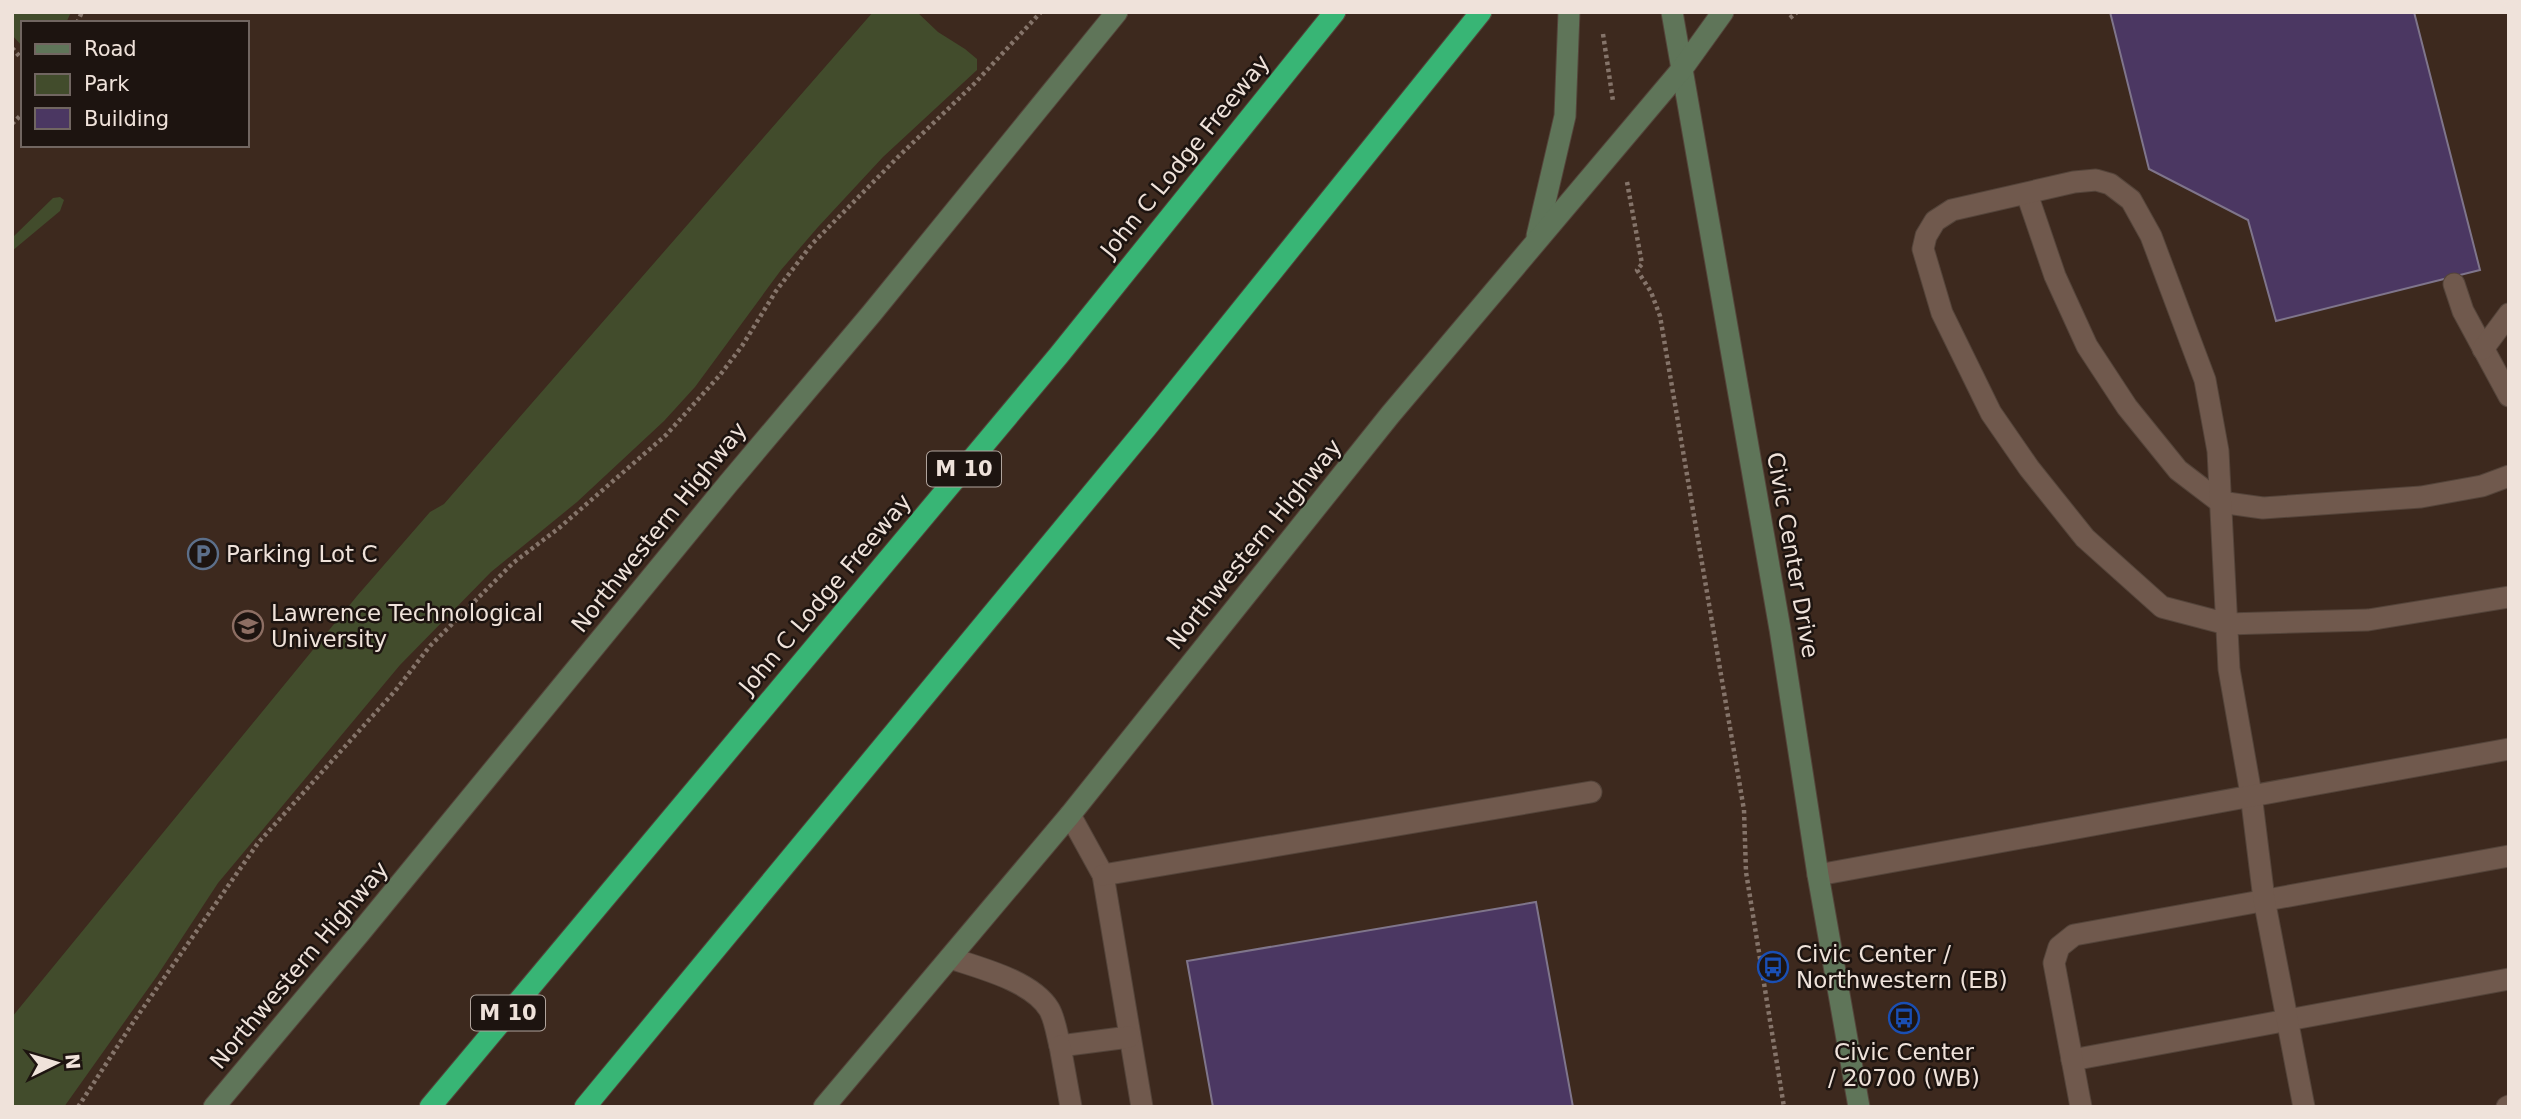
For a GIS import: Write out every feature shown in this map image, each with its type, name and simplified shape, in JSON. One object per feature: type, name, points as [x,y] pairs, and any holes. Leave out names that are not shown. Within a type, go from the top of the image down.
[{"type":"highway","name":"John C Lodge Freeway","points":[[430,1107],[1059,355],[1335,12]]},
{"type":"highway","points":[[585,1107],[1156,416],[1480,12]]},
{"type":"main road","name":"Northwestern Highway","points":[[214,1107],[735,475],[872,313],[1117,12]]},
{"type":"main road","points":[[1536,241],[1565,116],[1569,12]]},
{"type":"main road","name":"Civic Center Drive","points":[[1672,12],[1778,615],[1818,875],[1859,1107]]},
{"type":"main road","name":"Northwestern Highway","points":[[824,1107],[1070,815],[1390,415],[1682,69],[1723,12]]},
{"type":"street","points":[[2304,1107],[2264,898],[2251,794],[2229,669],[2227,624],[2220,502],[2218,451],[2205,380],[2151,236],[2131,200],[2110,184],[2096,180],[2074,182],[1952,210],[1935,221],[1926,236],[1923,250],[1942,313],[1991,413],[2029,468],[2085,538],[2162,607],[2227,624],[2368,620],[2509,597]]},
{"type":"street","points":[[2027,194],[2056,276],[2087,346],[2127,407],[2178,470],[2220,502],[2263,508],[2421,497],[2482,486],[2509,476]]},
{"type":"street","points":[[2454,284],[2463,311],[2509,396]]},
{"type":"street","points":[[2483,349],[2509,314]]},
{"type":"street","points":[[1818,875],[2509,749]]},
{"type":"street","points":[[1103,876],[1591,792]]},
{"type":"street","points":[[1070,815],[1103,876],[1142,1107]]},
{"type":"street","points":[[2081,1107],[2054,963],[2059,947],[2074,935],[2264,898],[2509,856]]},
{"type":"street","points":[[950,958],[995,973],[1035,993],[1050,1010],[1060,1046],[1071,1107]]},
{"type":"street","points":[[2072,1059],[2509,979]]},
{"type":"street","points":[[1060,1046],[1129,1037]]},
{"type":"path","points":[[78,1107],[258,843],[396,691],[430,646],[513,563],[559,528],[666,435],[720,375],[742,346],[776,291],[812,244],[975,83],[1041,12]]},
{"type":"path","points":[[1790,18],[1797,12]]},
{"type":"path","points":[[1601,25],[1613,103]]},
{"type":"path","points":[[1642,264],[1637,270],[1651,292],[1660,316],[1744,810],[1746,872],[1784,1107]]},
{"type":"green space","points":[[12,12],[71,12],[67,21],[21,21],[21,45],[12,35]]},
{"type":"green space","points":[[873,12],[917,12],[938,32],[977,59],[977,70],[883,157],[818,227],[781,270],[695,387],[664,421],[577,502],[491,572],[400,665],[218,883],[157,976],[64,1107],[12,1107],[12,1017],[357,596],[430,512],[444,504]]},
{"type":"green space","points":[[60,197],[64,200],[60,211],[12,251],[12,238],[53,198]]},
{"type":"building","points":[[2110,12],[2414,12],[2480,270],[2276,321],[2248,220],[2149,169]]},
{"type":"building","points":[[1536,902],[1573,1107],[1213,1107],[1187,961]]},
{"type":"place","name":"Parking Lot C","points":[[203,554]]},
{"type":"place","name":"Lawrence Technological University","points":[[248,626]]},
{"type":"place","name":"Civic Center / Northwestern (EB)","points":[[1773,967]]},
{"type":"place","name":"Civic Center / 20700 (WB)","points":[[1904,1018]]}]
